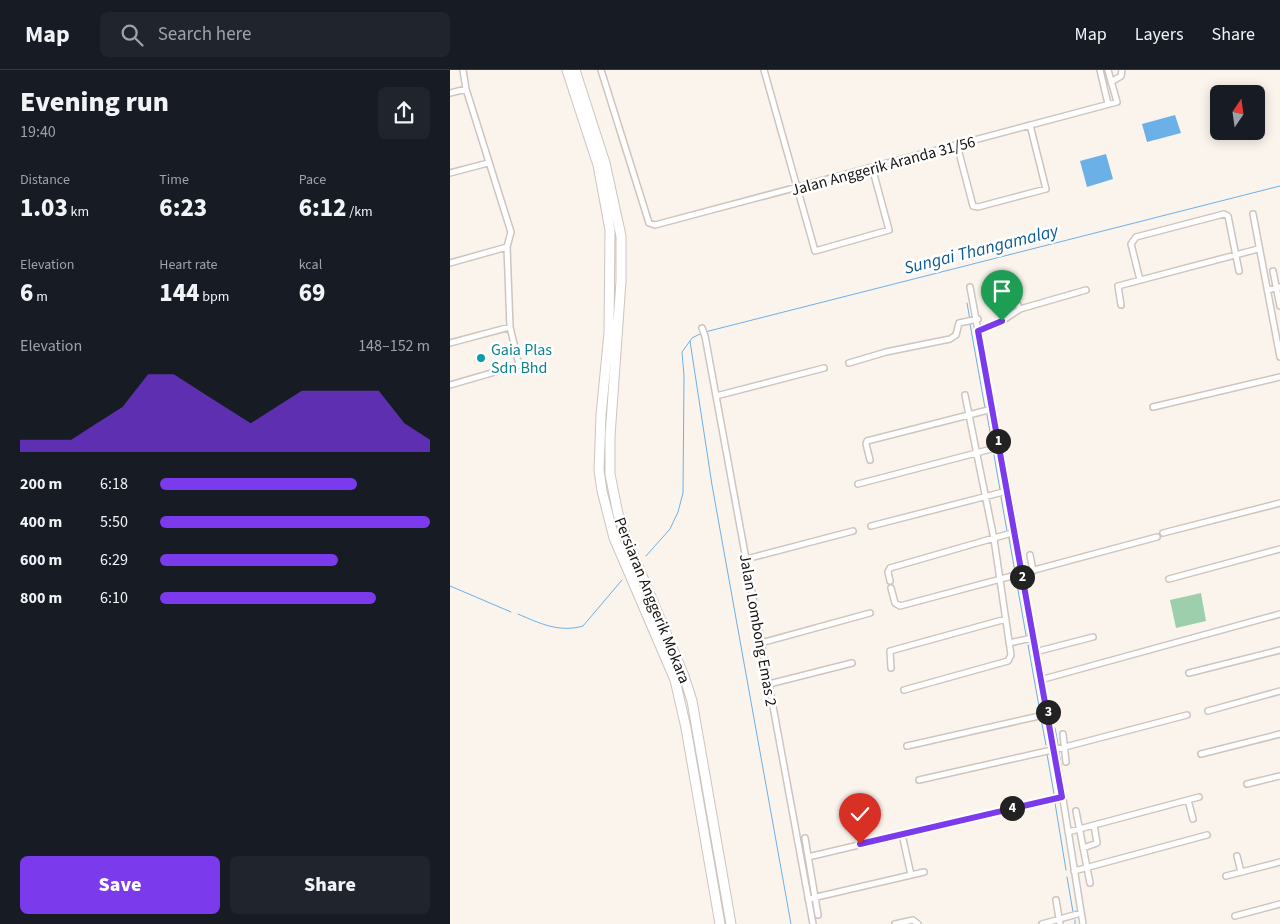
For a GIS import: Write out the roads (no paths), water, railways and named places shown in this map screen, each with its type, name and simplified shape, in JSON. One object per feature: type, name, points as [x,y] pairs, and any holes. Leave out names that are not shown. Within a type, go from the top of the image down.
[{"type":"main road","name":"Persiaran Anggerik Mokara","points":[[567,70],[598,165],[606,200],[610,230],[609,333],[600,415],[599,470],[602,491],[614,538],[675,680],[686,728],[720,924]]},
{"type":"main road","name":"Persiaran Anggerik Mokara","points":[[575,70],[605,163],[620,236],[621,281],[610,436],[610,474],[618,514],[684,676],[692,702],[731,924]]},
{"type":"street","points":[[450,385],[518,366],[510,327],[507,247],[511,232],[466,89],[463,70]]},
{"type":"street","name":"Jalan Anggerik Aranda 31/56","points":[[600,70],[649,223],[655,225],[1117,102],[1111,82]]},
{"type":"street","points":[[764,70],[812,248],[819,251],[889,230],[872,167]]},
{"type":"street","points":[[1100,70],[1108,104]]},
{"type":"street","points":[[1108,70],[1111,82],[1121,76],[1122,70]]},
{"type":"street","points":[[450,93],[466,89]]},
{"type":"street","points":[[957,145],[972,206],[978,207],[1011,200],[1046,189],[1030,125]]},
{"type":"street","points":[[450,173],[488,163]]},
{"type":"street","points":[[1140,280],[1131,244],[1132,240],[1227,214],[1239,271]]},
{"type":"street","points":[[1253,214],[1258,249],[1268,290],[1280,357]]},
{"type":"street","points":[[450,263],[507,247]]},
{"type":"street","points":[[1121,304],[1118,286],[1258,249]]},
{"type":"street","points":[[1273,271],[1278,288],[1280,306]]},
{"type":"street","points":[[970,287],[972,320],[978,331],[1015,532],[1083,924]]},
{"type":"street","points":[[1268,290],[1278,288]]},
{"type":"street","points":[[978,331],[1002,321],[1020,309],[1086,290]]},
{"type":"street","points":[[1016,301],[1020,309]]},
{"type":"street","points":[[848,363],[886,352],[950,339],[956,335],[959,323],[972,320]]},
{"type":"street","points":[[450,343],[510,327]]},
{"type":"street","name":"Jalan Lombong Emas 2","points":[[702,328],[813,924]]},
{"type":"street","points":[[716,396],[824,368]]},
{"type":"street","points":[[1153,407],[1280,377]]},
{"type":"street","points":[[904,690],[1008,661],[1011,655],[994,539],[965,395]]},
{"type":"street","points":[[870,460],[866,444],[868,441],[992,408]]},
{"type":"street","points":[[858,484],[999,447]]},
{"type":"street","points":[[870,526],[1007,491]]},
{"type":"street","points":[[1163,533],[1280,503]]},
{"type":"street","points":[[746,559],[853,531]]},
{"type":"street","points":[[890,581],[888,572],[890,568],[1015,532]]},
{"type":"street","points":[[892,588],[895,603],[900,606],[1157,537]]},
{"type":"street","points":[[1168,579],[1280,548]]},
{"type":"street","points":[[1030,555],[1033,571]]},
{"type":"street","points":[[761,643],[870,614]]},
{"type":"street","points":[[1040,680],[1280,614]]},
{"type":"street","points":[[891,668],[890,650],[1006,619]]},
{"type":"street","points":[[1035,652],[1093,637]]},
{"type":"street","points":[[1009,642],[1032,638]]},
{"type":"street","points":[[1189,673],[1280,650]]},
{"type":"street","points":[[769,684],[852,663]]},
{"type":"street","points":[[1208,710],[1280,691]]},
{"type":"street","points":[[907,746],[1048,714]]},
{"type":"street","points":[[919,780],[1065,747],[1187,716]]},
{"type":"street","points":[[1063,734],[1066,762]]},
{"type":"street","points":[[1202,754],[1280,734]]},
{"type":"street","points":[[1247,784],[1280,776]]},
{"type":"street","points":[[808,857],[1062,797]]},
{"type":"street","points":[[1068,832],[1199,797]]},
{"type":"street","points":[[1188,800],[1193,819]]},
{"type":"street","points":[[1076,811],[1090,883]]},
{"type":"street","points":[[1083,848],[1098,844],[1094,825]]},
{"type":"street","points":[[902,834],[911,875]]},
{"type":"street","points":[[1074,872],[1207,835]]},
{"type":"street","points":[[805,838],[818,915]]},
{"type":"street","points":[[1237,856],[1241,872]]},
{"type":"street","points":[[1226,876],[1280,862]]},
{"type":"street","points":[[808,899],[924,872]]},
{"type":"street","points":[[1056,900],[1060,922]]},
{"type":"street","points":[[1235,916],[1280,904]]},
{"type":"street","points":[[1042,924],[1060,922],[1081,913]]},
{"type":"street","points":[[895,924],[913,920],[918,924]]},
{"type":"water","points":[[1175,115],[1181,133],[1147,142],[1142,124]]},
{"type":"water","points":[[1106,154],[1113,179],[1087,187],[1080,161]]},
{"type":"waterway","name":"Sungai Thangamalay","points":[[705,332],[1280,186]]},
{"type":"waterway","points":[[967,303],[970,320]]},
{"type":"waterway","points":[[970,324],[985,408]]},
{"type":"waterway","points":[[646,556],[670,529],[678,512],[683,493],[684,376],[682,352],[692,338],[702,333]]},
{"type":"waterway","points":[[690,341],[712,485],[791,924]]},
{"type":"waterway","points":[[987,415],[992,443]]},
{"type":"waterway","points":[[994,455],[1000,490]]},
{"type":"waterway","points":[[1001,497],[1007,531]]},
{"type":"waterway","points":[[1009,538],[1015,572]]},
{"type":"waterway","points":[[1016,579],[1026,635]]},
{"type":"waterway","points":[[518,614],[541,624],[557,628],[583,626],[622,580]]},
{"type":"waterway","points":[[450,586],[511,612]]},
{"type":"waterway","points":[[1028,645],[1040,712]]},
{"type":"waterway","points":[[1041,719],[1046,745]]},
{"type":"waterway","points":[[1055,728],[1058,744]]},
{"type":"waterway","points":[[1059,752],[1061,767]]},
{"type":"waterway","points":[[1047,754],[1054,794]]},
{"type":"waterway","points":[[1055,803],[1066,870]]},
{"type":"waterway","points":[[1067,877],[1073,912]]},
{"type":"place","name":"Gaia Plas Sdn Bhd","points":[[481,358]]}]
